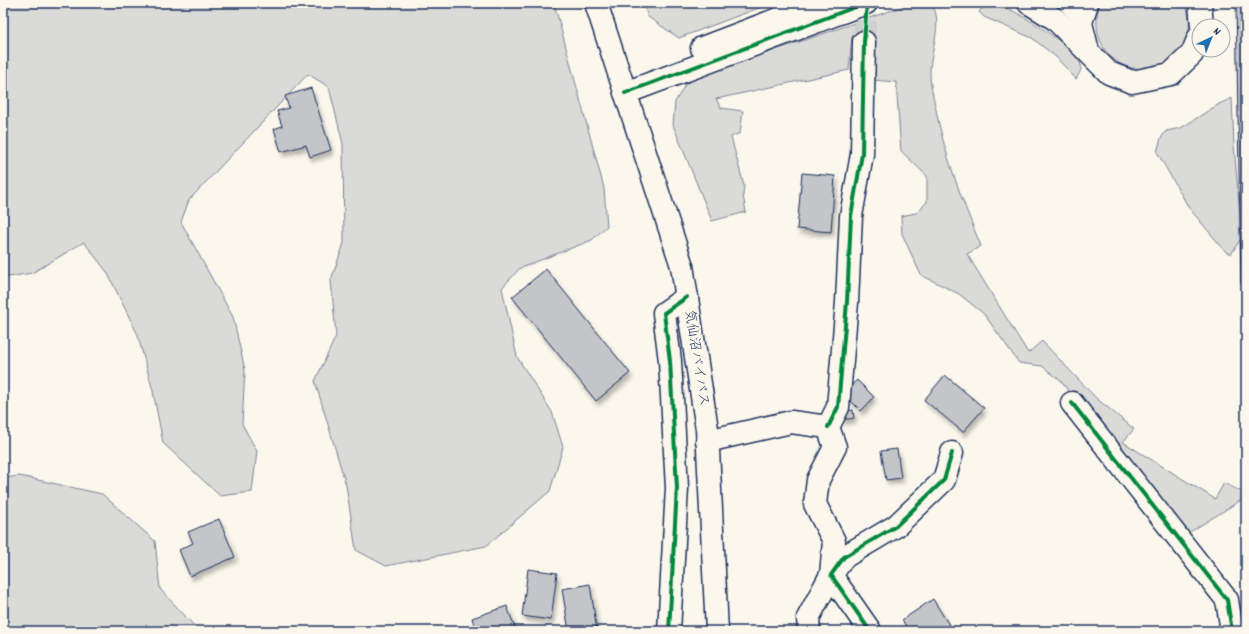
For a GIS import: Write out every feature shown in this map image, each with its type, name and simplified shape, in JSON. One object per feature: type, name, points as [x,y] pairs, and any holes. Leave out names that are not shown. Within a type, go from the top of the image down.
[{"type":"main road","name":"気仙沼バイパス","points":[[596,3],[682,266],[707,441],[717,631]]},
{"type":"main road","points":[[623,86],[820,3]]},
{"type":"main road","points":[[623,86],[866,3]]},
{"type":"main road","points":[[1029,3],[1055,19],[1109,73],[1132,82],[1171,74],[1191,55]]},
{"type":"main road","points":[[1200,3],[1201,18]]},
{"type":"main road","points":[[1084,13],[1088,51]]},
{"type":"main road","points":[[864,42],[862,154],[851,216],[847,302],[838,407],[828,427],[835,447],[818,480],[815,504],[834,541],[831,575],[870,631]]},
{"type":"main road","points":[[669,631],[677,488],[670,362],[664,313],[687,297]]},
{"type":"main road","points":[[1072,403],[1227,600],[1232,631]]},
{"type":"main road","points":[[707,441],[791,422],[828,427]]},
{"type":"main road","points":[[809,631],[808,618],[831,575],[844,557],[896,526],[944,480],[952,454]]},
{"type":"lane","points":[[1063,3],[1084,13]]},
{"type":"shaded area","points":[[3,3],[554,3],[604,188],[607,226],[592,240],[520,268],[502,288],[517,357],[552,412],[563,447],[550,491],[486,546],[386,566],[356,550],[346,485],[315,381],[336,336],[331,280],[344,243],[343,144],[329,87],[308,74],[189,200],[181,222],[233,317],[245,370],[242,424],[257,451],[252,492],[220,496],[163,443],[153,391],[137,333],[107,272],[84,242],[32,273],[3,278]]},
{"type":"shaded area","points":[[643,3],[772,3],[679,38],[648,17]]},
{"type":"shaded area","points":[[913,3],[931,3],[937,19],[937,28],[930,66],[932,90],[948,159],[981,246],[967,254],[1028,353],[1042,341],[1096,398],[1134,429],[1123,442],[1215,499],[1224,483],[1240,491],[1246,497],[1182,537],[1060,380],[1042,366],[1019,363],[984,314],[959,294],[921,275],[902,234],[901,216],[916,213],[927,202],[927,176],[901,151],[896,82],[872,80],[874,38],[852,36],[849,70],[716,99],[721,108],[743,111],[740,133],[731,137],[744,186],[743,195],[746,212],[712,221],[673,125],[675,102],[688,80]]},
{"type":"shaded area","points":[[1101,3],[1185,3],[1189,26],[1184,44],[1173,58],[1156,66],[1139,69],[1121,64],[1107,53],[1098,33],[1097,18]]},
{"type":"shaded area","points":[[984,6],[1001,7],[1013,11],[1036,24],[1060,41],[1078,58],[1081,65],[1081,70],[1076,79],[1056,57],[1032,38],[984,17],[979,12]]},
{"type":"shaded area","points":[[1232,98],[1234,146],[1242,237],[1231,254],[1226,252],[1189,208],[1157,152],[1161,138],[1166,131],[1181,128],[1219,104]]},
{"type":"shaded area","points":[[20,476],[102,494],[155,541],[160,589],[199,631],[3,631],[3,478]]},
{"type":"building","points":[[1236,3],[1246,3],[1246,289],[1241,284]]},
{"type":"building","points":[[311,88],[331,150],[310,157],[306,145],[281,152],[274,129],[282,126],[277,111],[289,108],[285,96]]},
{"type":"building","points":[[802,173],[835,176],[831,232],[797,229]]},
{"type":"building","points":[[546,269],[630,373],[596,401],[512,297]]},
{"type":"building","points":[[945,375],[984,408],[963,432],[924,400]]},
{"type":"building","points":[[857,380],[874,397],[861,411],[843,393]]},
{"type":"building","points":[[853,410],[854,418],[842,420],[840,412]]},
{"type":"building","points":[[897,449],[901,478],[886,480],[881,451]]},
{"type":"building","points":[[219,519],[235,557],[190,576],[179,550],[193,543],[188,532]]},
{"type":"building","points":[[528,569],[557,573],[551,620],[522,616]]},
{"type":"building","points":[[590,584],[597,631],[569,631],[562,589]]},
{"type":"building","points":[[933,599],[949,625],[940,631],[909,631],[902,620]]},
{"type":"building","points":[[507,606],[516,631],[476,631],[472,618]]},
{"type":"tunnel","points":[[864,42],[867,3]]},
{"type":"cycle path","points":[[625,93],[866,3]]},
{"type":"cycle path","points":[[828,427],[838,407],[847,302],[851,216],[862,154],[864,42],[867,3]]},
{"type":"cycle path","points":[[669,631],[677,488],[670,361],[664,313],[687,297]]},
{"type":"cycle path","points":[[1072,403],[1227,600],[1232,631]]},
{"type":"cycle path","points":[[870,631],[831,575],[844,557],[896,526],[944,480],[952,453]]}]
